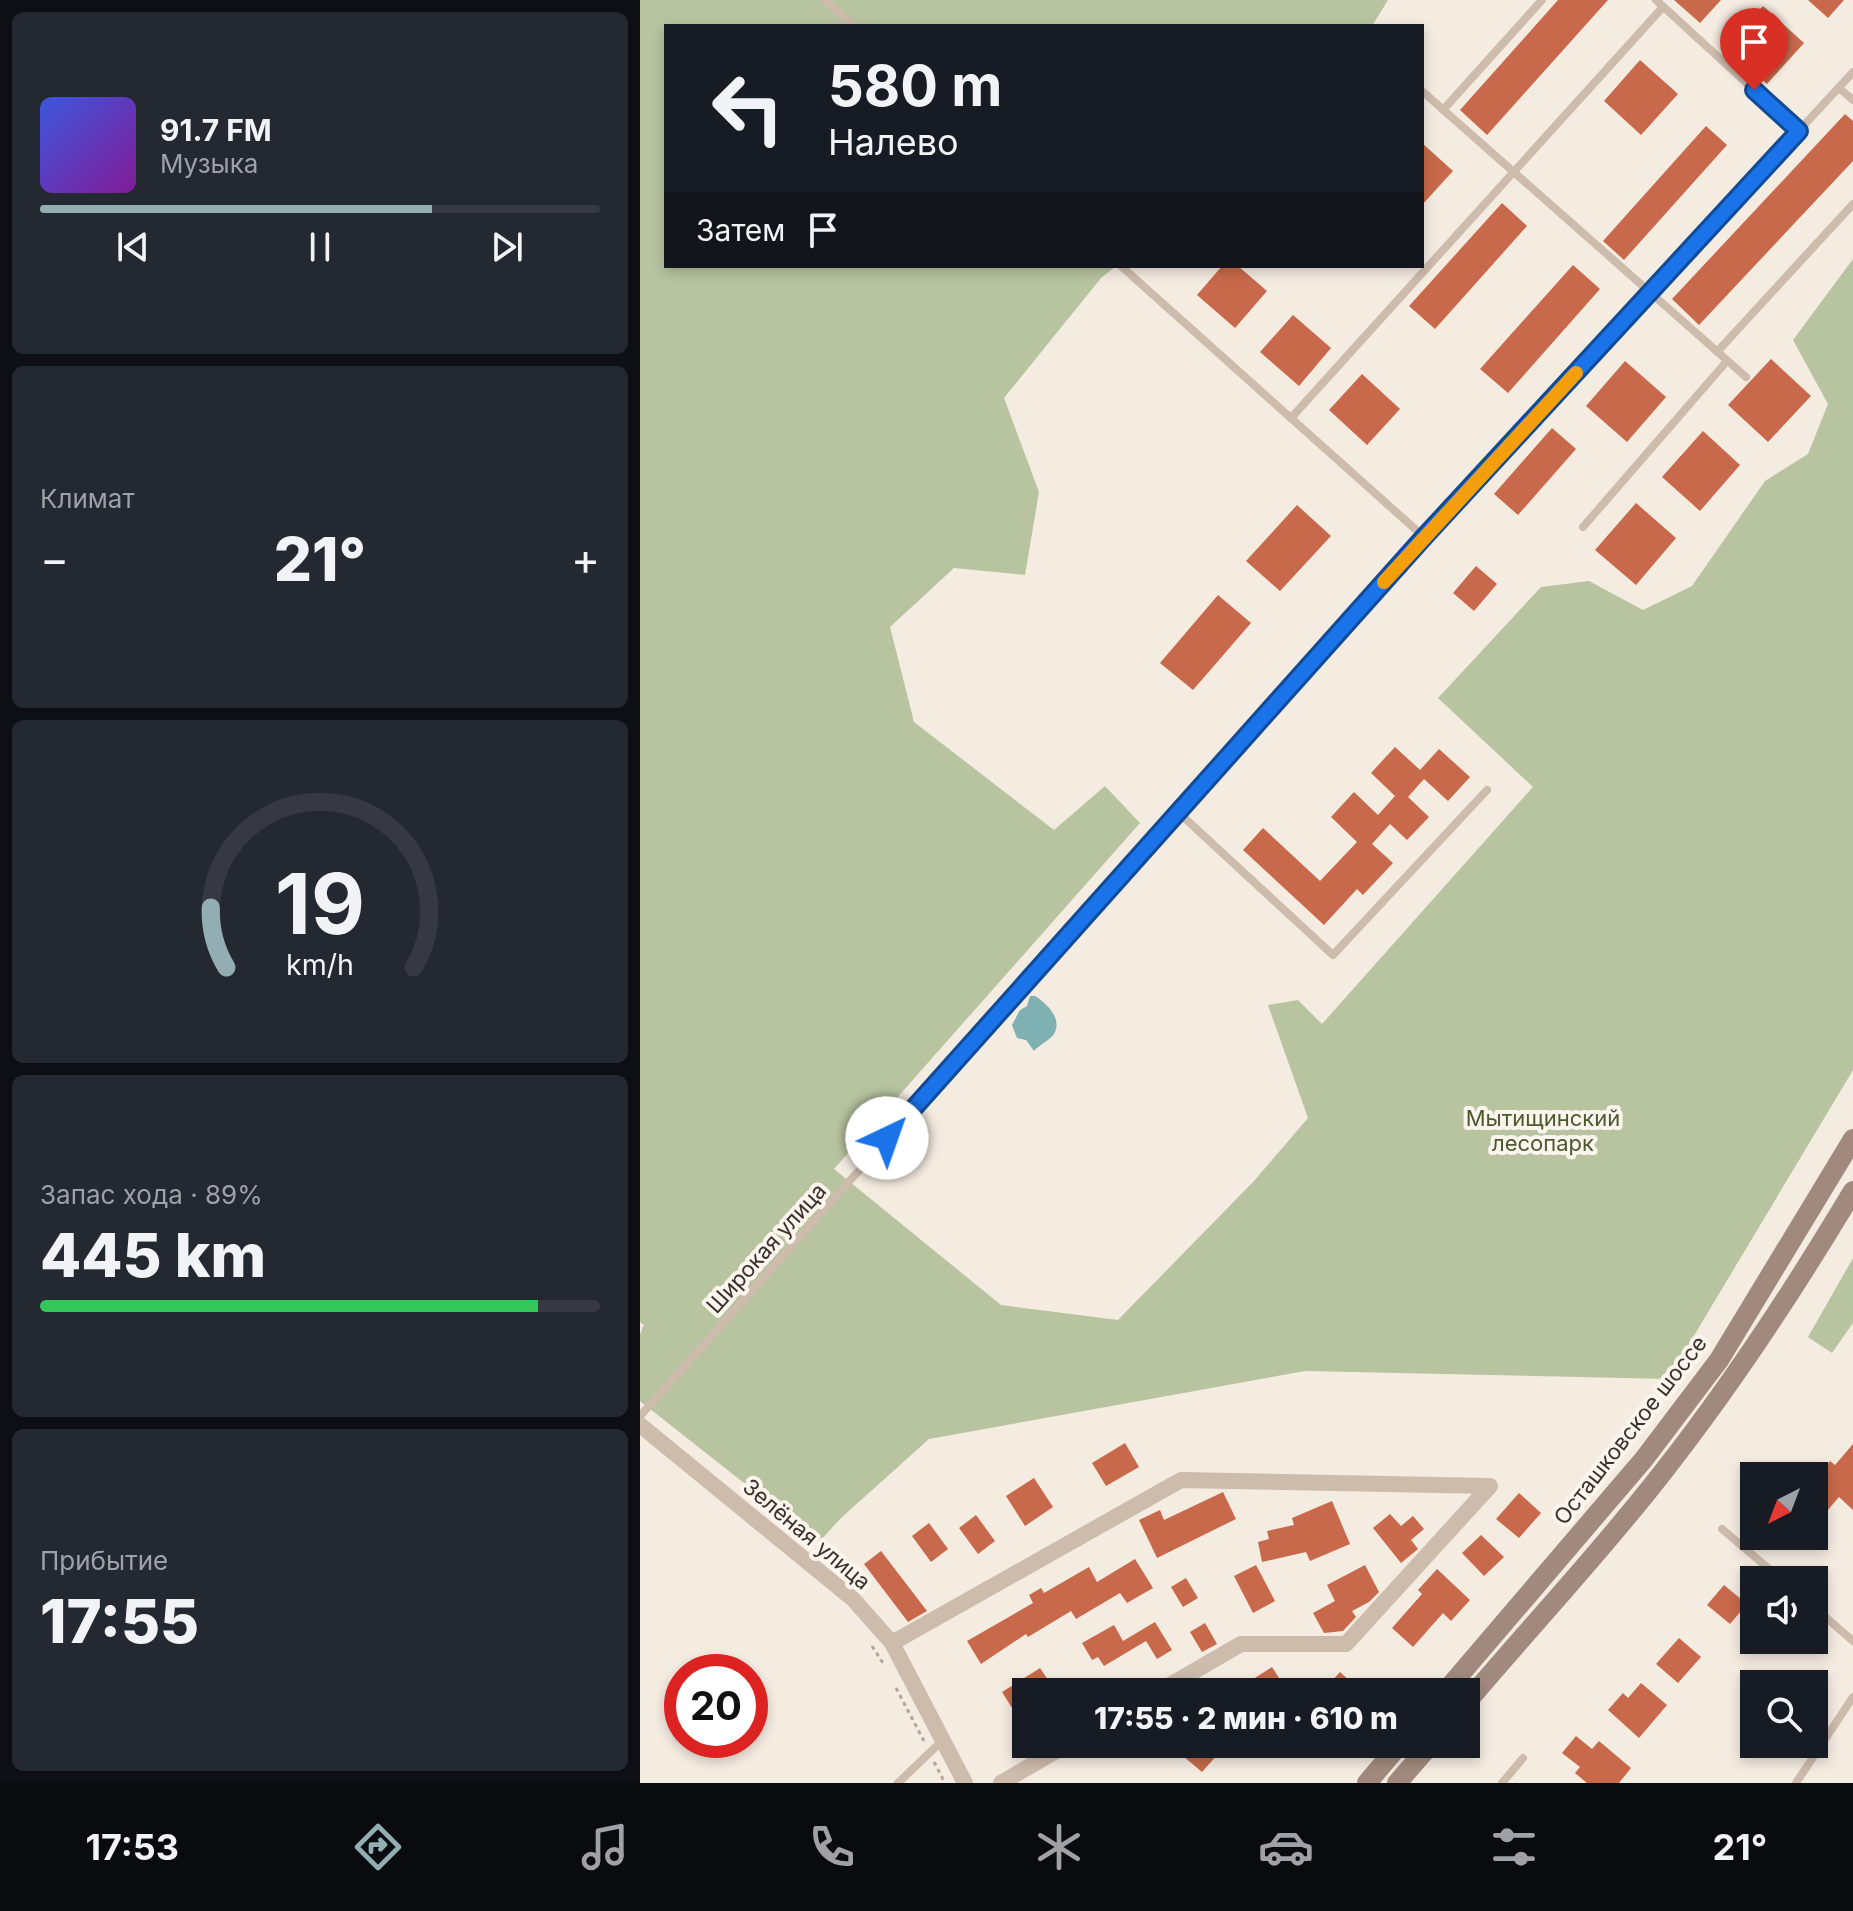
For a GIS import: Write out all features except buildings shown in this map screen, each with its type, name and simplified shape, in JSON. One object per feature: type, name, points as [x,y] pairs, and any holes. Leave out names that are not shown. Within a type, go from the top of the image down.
[{"type":"main road","name":"Осташковское шоссе","points":[[1457,1678],[1644,1459],[1719,1360],[1853,1139]]},
{"type":"main road","points":[[1480,1687],[1661,1474],[1745,1361],[1853,1191]]},
{"type":"main road","points":[[1367,1783],[1388,1758]]},
{"type":"main road","points":[[1397,1783],[1419,1758]]},
{"type":"street","name":"Зелёная улица","points":[[640,1425],[853,1599],[892,1643],[965,1783]]},
{"type":"street","points":[[892,1643],[1181,1480],[1490,1486],[1346,1644],[1241,1644],[1182,1678]]},
{"type":"street","points":[[1001,1783],[1044,1758]]},
{"type":"lane","points":[[825,0],[852,24]]},
{"type":"lane","points":[[1443,110],[1542,0]]},
{"type":"lane","points":[[1291,418],[1514,172],[1659,3],[1799,131]]},
{"type":"lane","name":"Широкая улица","points":[[640,1416],[1424,537],[1853,72]]},
{"type":"lane","points":[[1839,88],[1853,100]]},
{"type":"lane","points":[[1424,93],[1746,377]]},
{"type":"lane","points":[[1717,352],[1853,204]]},
{"type":"lane","points":[[1123,268],[1424,537]]},
{"type":"lane","points":[[1583,527],[1727,361]]},
{"type":"lane","points":[[1177,811],[1333,955],[1487,790]]},
{"type":"lane","points":[[1722,1529],[1766,1566]]},
{"type":"lane","points":[[1828,1619],[1853,1641]]},
{"type":"lane","points":[[1796,1783],[1853,1697]]},
{"type":"lane","points":[[898,1783],[943,1740]]},
{"type":"lane","points":[[1502,1783],[1523,1758]]},
{"type":"path","points":[[866,1636],[889,1674]]},
{"type":"path","points":[[896,1687],[945,1783]]},
{"type":"green space","name":"Мытищинский лесопарк","points":[[640,0],[1388,0],[1373,24],[664,24],[664,268],[1114,268],[1101,278],[1004,398],[1039,492],[1025,575],[954,568],[890,627],[914,722],[1054,830],[1105,786],[1140,823],[834,1169],[1001,1305],[1118,1320],[1254,1181],[1308,1118],[1268,1005],[1298,1000],[1322,1024],[1533,787],[1438,698],[1541,587],[1589,581],[1643,610],[1692,586],[1765,481],[1808,454],[1828,404],[1793,340],[1853,259],[1853,1070],[1668,1379],[1305,1371],[929,1439],[841,1518],[819,1542],[640,1401],[640,1334],[644,1325],[640,1322]]},
{"type":"green space","points":[[1853,1258],[1853,1323],[1832,1353],[1808,1337]]},
{"type":"water","points":[[1030,996],[1035,996],[1048,1007],[1056,1022],[1054,1034],[1034,1051],[1026,1040],[1017,1038],[1012,1025],[1020,1010],[1027,1006]]},
{"type":"slow traffic","points":[[1384,582],[1576,373]]},
{"type":"route","points":[[887,1138],[1424,537],[1799,131],[1754,90]]}]
